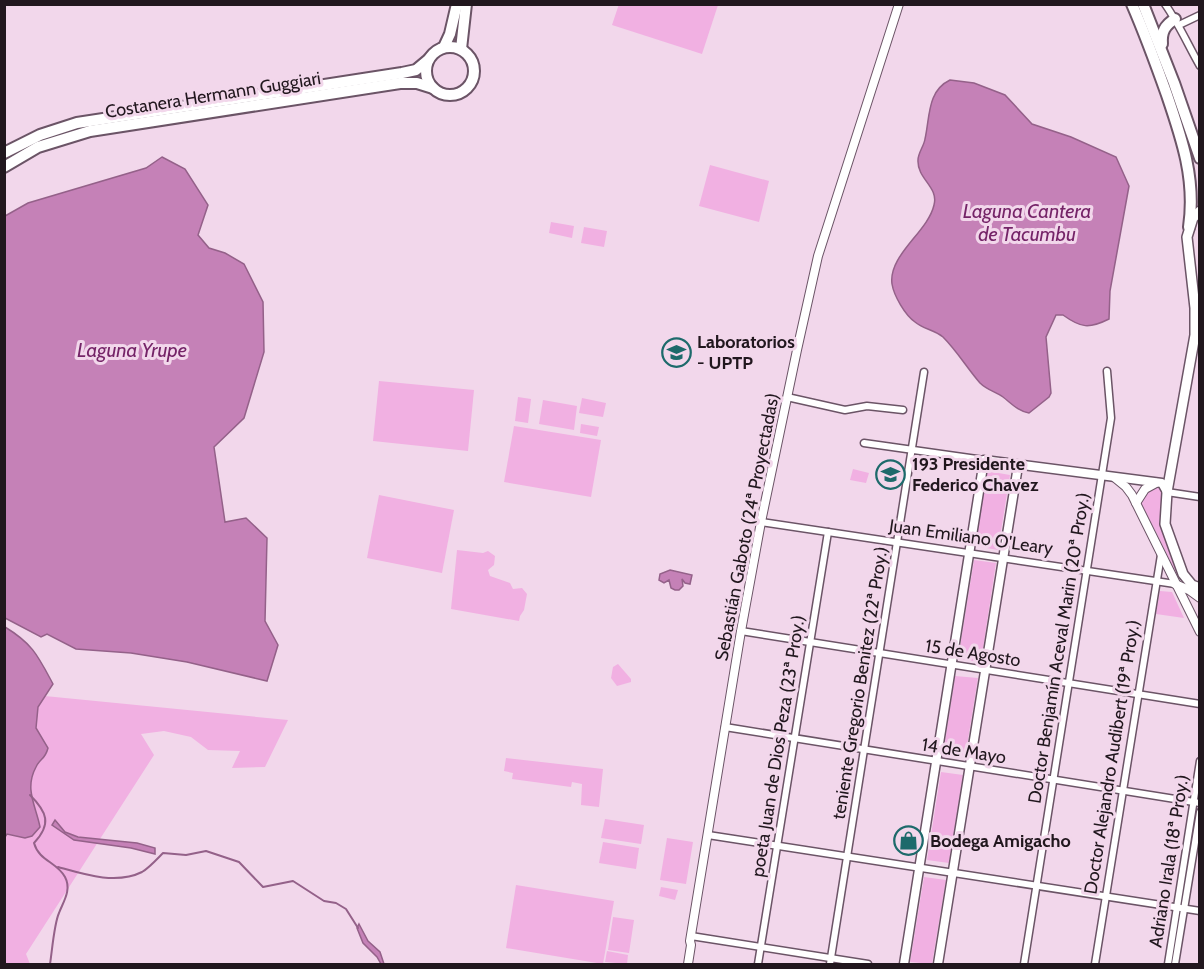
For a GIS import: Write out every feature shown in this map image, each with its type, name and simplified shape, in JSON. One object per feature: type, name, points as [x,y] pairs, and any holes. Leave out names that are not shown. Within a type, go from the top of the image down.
[{"type":"highway","points":[[444,47],[450,34],[457,4]]},
{"type":"highway","points":[[461,49],[466,4]]},
{"type":"highway","points":[[1132,4],[1147,39],[1184,145],[1191,192],[1190,227]]},
{"type":"highway","points":[[1143,4],[1200,158]]},
{"type":"highway","points":[[1166,62],[1161,35],[1169,22],[1177,22]]},
{"type":"highway","points":[[444,47],[461,49],[467,53],[474,67],[472,82],[461,93],[446,95],[433,88],[426,74],[428,60],[444,47]]},
{"type":"highway","name":"Costanera Hermann Guggiari","points":[[4,153],[40,135],[76,123],[402,73],[416,70],[428,60]]},
{"type":"highway","name":"Costanera Hermann Guggiari","points":[[4,167],[38,147],[90,131],[400,83],[417,83],[433,88]]},
{"type":"main road","points":[[1200,211],[1193,218],[1190,227],[1187,251],[1195,308],[1195,335],[1167,492],[1165,524],[1183,574],[1192,585],[1200,588]]},
{"type":"main road","points":[[904,964],[984,460],[1159,483],[1167,481],[1171,473]]},
{"type":"main road","points":[[938,964],[1018,466]]},
{"type":"main road","points":[[1159,483],[1167,492]]},
{"type":"street","name":"Sebastián Gaboto (24ª Proyectadas)","points":[[708,835],[761,522],[818,256],[899,4]]},
{"type":"street","points":[[1166,4],[1200,66]]},
{"type":"street","points":[[1177,22],[1200,15]]},
{"type":"street","name":"Doctor Benjamín Aceval Marin (20ª Proy.)","points":[[1024,964],[1111,418],[1107,371]]},
{"type":"street","name":"teniente Gregorio Benitez (22ª Proy.)","points":[[831,962],[924,372]]},
{"type":"street","points":[[787,398],[845,410],[867,406],[903,410]]},
{"type":"street","points":[[864,443],[984,460]]},
{"type":"street","points":[[1115,478],[1126,487],[1136,503],[1200,632]]},
{"type":"street","points":[[1136,503],[1145,489],[1159,483]]},
{"type":"street","points":[[1167,492],[1200,497]]},
{"type":"street","name":"Juan Emiliano O'Leary","points":[[761,522],[1175,584]]},
{"type":"street","name":"poeta Juan de Dios Peza (23ª Proy.)","points":[[758,964],[828,532]]},
{"type":"street","name":"Doctor Alejandro Audibert (19ª Proy.)","points":[[1095,964],[1161,555]]},
{"type":"street","points":[[1175,584],[1190,590],[1200,598]]},
{"type":"street","name":"15 de Agosto","points":[[741,631],[1200,704]]},
{"type":"street","name":"14 de Mayo","points":[[725,728],[1196,802]]},
{"type":"street","name":"Adriano Irala (18ª Proy.)","points":[[1175,964],[1180,908],[1200,761]]},
{"type":"street","name":"Adriano Irala (18ª Proy.)","points":[[1168,964],[1200,812]]},
{"type":"street","points":[[688,964],[708,835],[1200,911]]},
{"type":"street","points":[[691,939],[760,947],[831,962],[868,964]]},
{"type":"street","points":[[683,964],[687,944],[691,939]]},
{"type":"shaded area","points":[[619,4],[718,5],[702,54],[612,25]]},
{"type":"shaded area","points":[[710,165],[769,181],[759,222],[699,206]]},
{"type":"shaded area","points":[[551,222],[574,226],[572,238],[549,233]]},
{"type":"shaded area","points":[[584,227],[607,231],[604,247],[581,243]]},
{"type":"shaded area","points":[[379,381],[474,390],[468,451],[373,441]]},
{"type":"shaded area","points":[[518,397],[531,399],[528,423],[515,421]]},
{"type":"shaded area","points":[[582,398],[606,403],[603,417],[579,413]]},
{"type":"shaded area","points":[[543,400],[577,406],[574,430],[539,424]]},
{"type":"shaded area","points":[[581,424],[599,427],[597,436],[580,433]]},
{"type":"shaded area","points":[[514,426],[601,440],[591,497],[504,482]]},
{"type":"shaded area","points":[[853,469],[869,473],[866,483],[850,480]]},
{"type":"shaded area","points":[[987,471],[1010,475],[998,550],[975,546]]},
{"type":"shaded area","points":[[1156,487],[1164,488],[1159,523],[1183,578],[1178,577],[1139,502],[1144,493]]},
{"type":"shaded area","points":[[379,495],[454,510],[442,573],[367,558]]},
{"type":"shaded area","points":[[457,550],[483,553],[488,551],[495,556],[494,565],[488,570],[490,576],[510,583],[513,589],[522,588],[527,594],[519,621],[451,609]]},
{"type":"shaded area","points":[[974,560],[996,563],[981,662],[958,659]]},
{"type":"shaded area","points":[[1160,591],[1172,592],[1184,618],[1156,614]]},
{"type":"shaded area","points":[[618,664],[631,682],[617,686],[611,678],[613,667]]},
{"type":"shaded area","points":[[955,676],[978,678],[965,758],[943,755]]},
{"type":"shaded area","points":[[4,692],[288,720],[265,767],[232,768],[240,751],[208,750],[191,737],[164,731],[141,734],[154,755],[26,954],[30,964],[5,964]]},
{"type":"shaded area","points":[[506,758],[603,769],[599,807],[581,805],[582,784],[572,782],[571,787],[512,779],[513,773],[504,771]]},
{"type":"shaded area","points":[[941,772],[963,775],[949,863],[927,860]]},
{"type":"shaded area","points":[[1195,810],[1197,812],[1181,903],[1180,902]]},
{"type":"shaded area","points":[[605,819],[644,825],[641,844],[601,838]]},
{"type":"shaded area","points":[[667,838],[693,842],[686,884],[660,880]]},
{"type":"shaded area","points":[[603,842],[639,848],[636,869],[599,863]]},
{"type":"shaded area","points":[[924,877],[946,880],[932,964],[910,962]]},
{"type":"shaded area","points":[[516,885],[614,901],[603,964],[506,948]]},
{"type":"shaded area","points":[[661,887],[678,890],[675,900],[659,896]]},
{"type":"shaded area","points":[[613,917],[634,920],[629,953],[608,950]]},
{"type":"shaded area","points":[[607,951],[628,955],[627,964],[605,962]]},
{"type":"water","name":"Laguna Cantera de Tacumbu","points":[[950,80],[974,83],[1005,95],[1032,124],[1071,137],[1116,157],[1129,186],[1110,291],[1109,319],[1085,326],[1063,315],[1056,315],[1046,337],[1051,393],[1029,413],[1018,409],[983,385],[943,337],[911,319],[900,305],[892,284],[892,273],[896,263],[924,225],[934,205],[933,193],[921,173],[918,157],[924,142],[933,98],[937,91]]},
{"type":"water","name":"Laguna Yrupe","points":[[162,157],[185,169],[208,205],[198,235],[209,248],[225,253],[244,264],[263,302],[264,352],[244,418],[214,447],[225,522],[246,518],[267,538],[265,621],[278,645],[267,681],[187,662],[131,653],[76,649],[47,634],[41,637],[5,618],[5,216],[28,203],[146,168]]},
{"type":"water","points":[[670,570],[692,575],[690,584],[685,583],[682,579],[683,586],[675,590],[671,588],[669,580],[664,583],[659,580],[660,574]]},
{"type":"water","points":[[5,627],[29,645],[53,684],[38,707],[36,728],[48,748],[36,767],[31,783],[32,797],[40,827],[32,836],[25,838],[7,834],[5,837]]},
{"type":"water","points":[[55,820],[65,832],[78,837],[137,843],[155,848],[155,854],[131,848],[74,840],[52,825]]},
{"type":"water","points":[[359,924],[368,941],[380,952],[384,964],[381,964],[363,943],[357,928]]},
{"type":"waterway","points":[[30,795],[40,807],[45,818],[43,830],[34,843],[36,849],[62,872],[68,887],[56,924],[50,964]]},
{"type":"waterway","points":[[58,867],[100,877],[121,878],[142,872],[163,853],[186,855],[206,851],[239,862],[263,887],[293,881],[324,901],[336,903],[346,909],[358,928]]},
{"type":"place","name":"Laboratorios - UPTP","points":[[676,352]]},
{"type":"place","name":"193 Presidente Federico Chavez","points":[[891,474]]},
{"type":"place","name":"Bodega Amigacho","points":[[909,841]]}]
